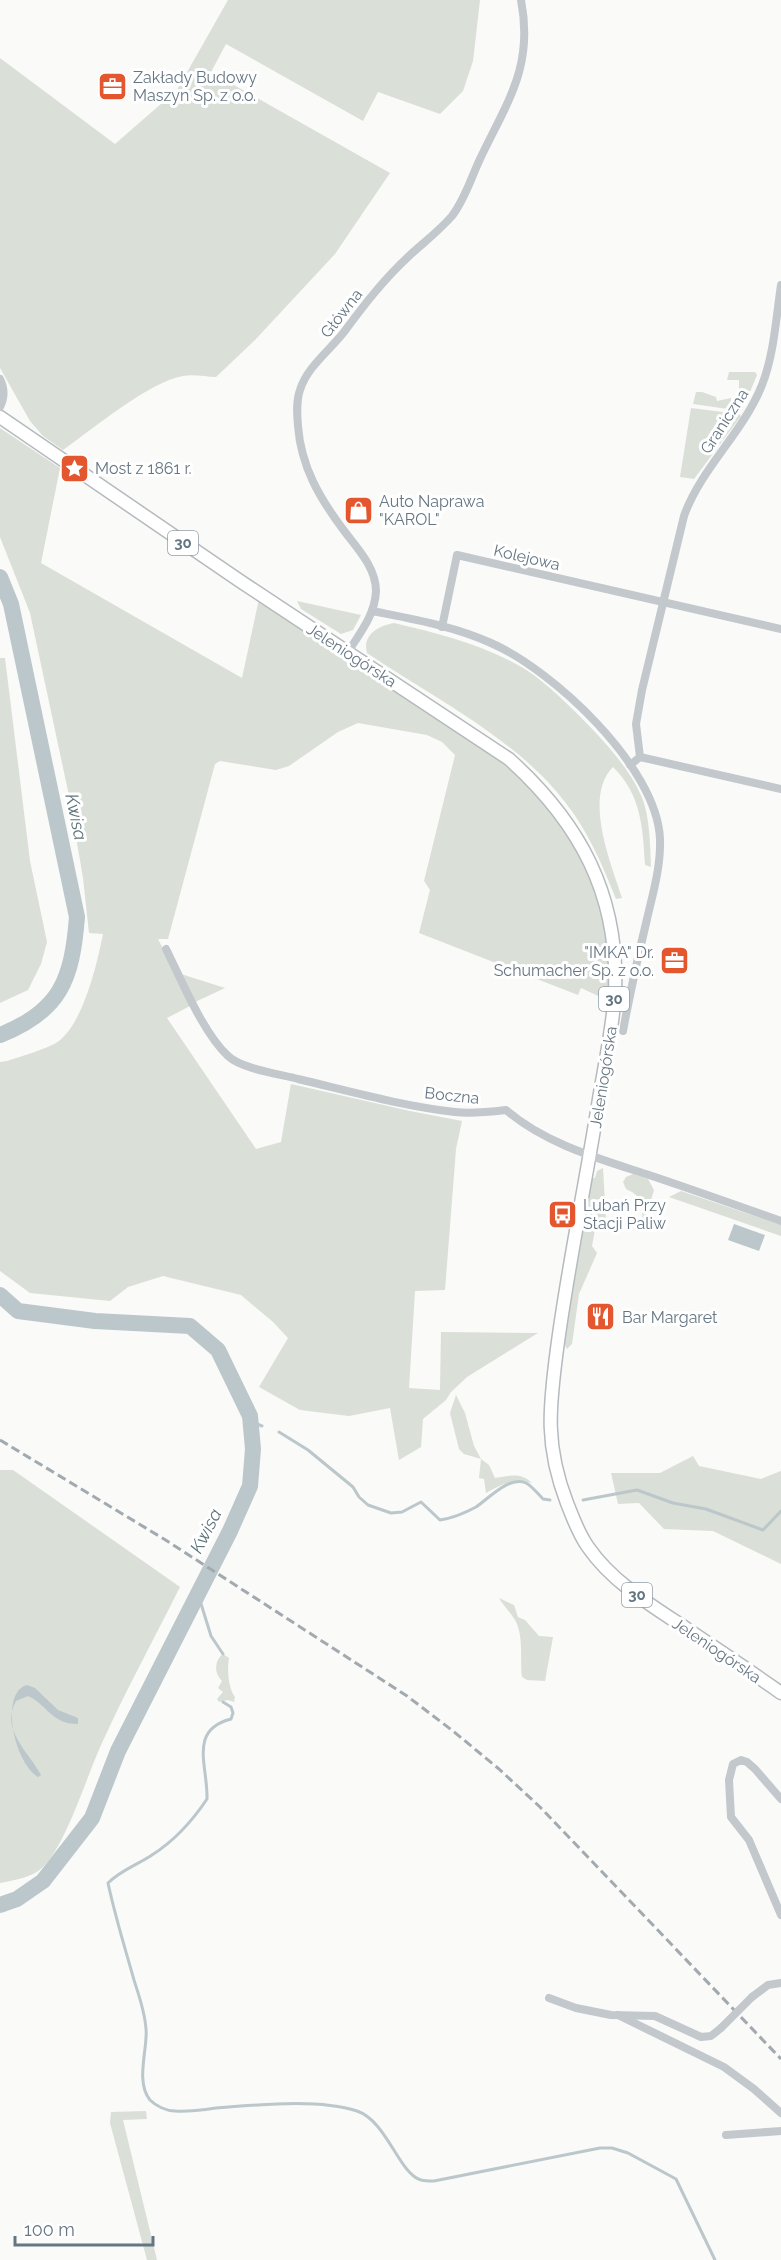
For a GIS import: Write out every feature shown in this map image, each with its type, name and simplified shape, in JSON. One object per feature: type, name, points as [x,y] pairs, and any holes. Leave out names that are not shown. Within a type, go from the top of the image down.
[{"type":"main road","name":"Jeleniogórska","points":[[0,417],[108,492],[509,759],[544,792],[561,812],[587,856],[608,914],[615,981],[613,1013],[591,1155],[564,1302],[551,1398],[551,1442],[556,1475],[575,1526],[584,1541],[616,1578],[648,1603],[781,1693]]},
{"type":"street","name":"Główna","points":[[348,652],[372,611],[376,588],[371,570],[312,482],[302,459],[296,408],[300,388],[314,366],[344,332],[361,308],[408,257],[453,215],[467,192],[489,141],[509,103],[519,75],[523,46],[521,0]]},
{"type":"street","name":"Graniczna","points":[[663,602],[691,495],[747,415],[762,386],[768,367],[781,285]]},
{"type":"street","points":[[0,379],[4,387],[0,407]]},
{"type":"street","name":"Kolejowa","points":[[442,627],[457,555],[781,629]]},
{"type":"street","points":[[640,758],[636,724],[663,602]]},
{"type":"street","name":"Jeleniogórska","points":[[372,611],[442,627],[489,642],[536,669],[563,691],[602,730],[644,787],[654,810],[660,841],[658,870],[623,1031]]},
{"type":"street","points":[[630,765],[640,758],[781,789]]},
{"type":"street","name":"Boczna","points":[[166,949],[211,1034],[229,1057],[236,1061],[344,1090],[438,1110],[473,1113],[506,1110],[537,1133],[591,1155],[781,1221]]},
{"type":"street","points":[[781,1799],[749,1763],[738,1761],[733,1764],[730,1770],[731,1817],[749,1840],[781,1915]]},
{"type":"street","points":[[549,1998],[576,2008],[618,2015],[655,2016],[701,2037],[711,2036],[763,1988],[781,1983]]},
{"type":"street","points":[[618,2015],[724,2067],[781,2113]]},
{"type":"street","points":[[726,2135],[781,2131]]},
{"type":"shaded area","points":[[228,0],[480,0],[473,61],[463,91],[440,114],[378,92],[363,121],[226,44],[211,72],[390,173],[335,254],[255,340],[216,377],[183,376],[155,387],[138,396],[63,450],[43,436],[30,421],[0,368],[0,58],[115,144],[177,90]]},
{"type":"shaded area","points":[[729,372],[755,372],[757,375],[742,411],[693,404],[696,392],[716,397],[717,401],[731,398],[731,402],[742,401],[739,380],[727,380]]},
{"type":"shaded area","points":[[691,408],[741,416],[694,479],[680,477]]},
{"type":"shaded area","points":[[0,428],[60,468],[41,563],[242,678],[259,599],[466,736],[512,770],[541,797],[555,814],[588,873],[602,916],[607,943],[610,979],[607,1000],[581,988],[578,995],[419,933],[430,890],[424,881],[455,755],[442,742],[427,735],[358,723],[338,732],[289,766],[276,770],[220,761],[215,764],[168,939],[158,939],[192,1005],[167,1018],[256,1149],[281,1142],[291,1084],[462,1121],[456,1149],[445,1290],[415,1291],[409,1388],[440,1390],[441,1332],[538,1333],[467,1377],[446,1400],[423,1419],[421,1447],[399,1460],[390,1408],[349,1416],[300,1410],[259,1387],[288,1338],[241,1295],[163,1276],[128,1287],[110,1301],[30,1293],[0,1271],[0,1062],[49,1047],[68,1032],[76,1020],[88,991],[103,934],[89,933],[83,878],[68,791],[30,613],[0,537]]},
{"type":"shaded area","points":[[297,601],[361,615],[353,630],[341,634],[301,609]]},
{"type":"shaded area","points":[[394,623],[485,649],[519,666],[535,676],[558,696],[602,739],[634,782],[643,800],[648,825],[651,867],[645,865],[639,812],[635,800],[622,777],[613,767],[604,780],[600,795],[600,812],[606,849],[622,898],[616,899],[581,824],[545,779],[523,758],[472,720],[367,653],[369,636],[382,626]]},
{"type":"shaded area","points":[[0,658],[5,658],[30,861],[47,942],[41,964],[28,990],[0,1003]]},
{"type":"shaded area","points":[[181,974],[225,988],[195,1002]]},
{"type":"shaded area","points":[[603,1168],[606,1220],[602,1223],[597,1219],[592,1246],[597,1253],[579,1294],[572,1344],[567,1349],[564,1344],[592,1178],[595,1178],[597,1171]]},
{"type":"shaded area","points":[[633,1174],[648,1179],[654,1190],[643,1226],[640,1199],[626,1189],[623,1182],[626,1177]]},
{"type":"shaded area","points":[[681,1191],[781,1225],[781,1236],[669,1197]]},
{"type":"shaded area","points":[[734,1224],[765,1235],[759,1251],[728,1240]]},
{"type":"shaded area","points":[[456,1395],[465,1413],[474,1446],[481,1459],[464,1454],[459,1449],[450,1413]]},
{"type":"shaded area","points":[[693,1456],[699,1466],[761,1479],[781,1471],[781,1564],[713,1531],[664,1529],[639,1503],[618,1504],[611,1473],[660,1473]]},
{"type":"shaded area","points":[[481,1459],[489,1465],[495,1478],[519,1476],[532,1483],[519,1481],[508,1483],[486,1493],[484,1479],[479,1478]]},
{"type":"shaded area","points":[[0,1470],[13,1470],[180,1587],[111,1723],[76,1809],[52,1857],[34,1874],[0,1883]]},
{"type":"shaded area","points":[[499,1598],[514,1605],[518,1617],[525,1620],[539,1636],[553,1637],[545,1681],[527,1680],[522,1677],[521,1641],[518,1626]]},
{"type":"shaded area","points":[[223,1654],[229,1658],[229,1678],[235,1697],[234,1702],[228,1700],[219,1702],[217,1699],[223,1692],[218,1688],[222,1681],[216,1667]]},
{"type":"shaded area","points":[[27,1685],[35,1688],[58,1710],[78,1718],[78,1724],[56,1718],[28,1696],[16,1701],[12,1711],[19,1690]]},
{"type":"shaded area","points":[[14,1731],[41,1775],[38,1777],[29,1769],[22,1757]]},
{"type":"shaded area","points":[[146,2111],[147,2119],[123,2120],[157,2260],[147,2260],[110,2123],[111,2112]]},
{"type":"waterway","name":"Kwisa","points":[[0,577],[11,604],[77,917],[71,958],[60,990],[37,1015],[21,1026],[0,1035]]},
{"type":"waterway","name":"Kwisa","points":[[0,1295],[18,1311],[95,1321],[190,1326],[218,1350],[250,1416],[253,1449],[250,1486],[230,1531],[118,1751],[92,1818],[43,1881],[17,1899],[0,1905]]},
{"type":"waterway","points":[[250,1421],[262,1426]]},
{"type":"waterway","points":[[279,1432],[308,1450],[353,1487],[368,1505],[391,1513],[402,1512],[421,1502],[440,1520],[450,1518],[476,1507],[506,1485],[520,1481],[528,1484],[543,1499],[550,1500]]},
{"type":"waterway","points":[[583,1500],[637,1490],[673,1503],[706,1509],[763,1530],[781,1511]]},
{"type":"waterway","points":[[198,1594],[211,1636],[223,1654]]},
{"type":"waterway","points":[[223,1702],[231,1707],[233,1713],[231,1719],[218,1724],[209,1732],[203,1751],[207,1799],[168,1843],[108,1883],[142,2004],[146,2029],[143,2084],[150,2100],[161,2108],[175,2111],[287,2104],[324,2105],[357,2111],[377,2125],[413,2176],[426,2181],[600,2148],[612,2148],[628,2153],[676,2179],[715,2260]]},
{"type":"railway","points":[[0,1440],[164,1539],[407,1696],[453,1731],[540,1807],[781,2059]]},
{"type":"place","name":"Zakłady Budowy Maszyn Sp. z o.o.","points":[[112,86]]},
{"type":"place","name":"Most z 1861 r.","points":[[74,468]]},
{"type":"place","name":"Auto Naprawa \"KAROL\"","points":[[358,510]]},
{"type":"place","name":"\"IMKA\" Dr. Schumacher Sp. z o.o.","points":[[675,961]]},
{"type":"place","name":"Lubań Przy Stacji Paliw","points":[[562,1214]]},
{"type":"place","name":"Bar Margaret","points":[[601,1317]]}]
